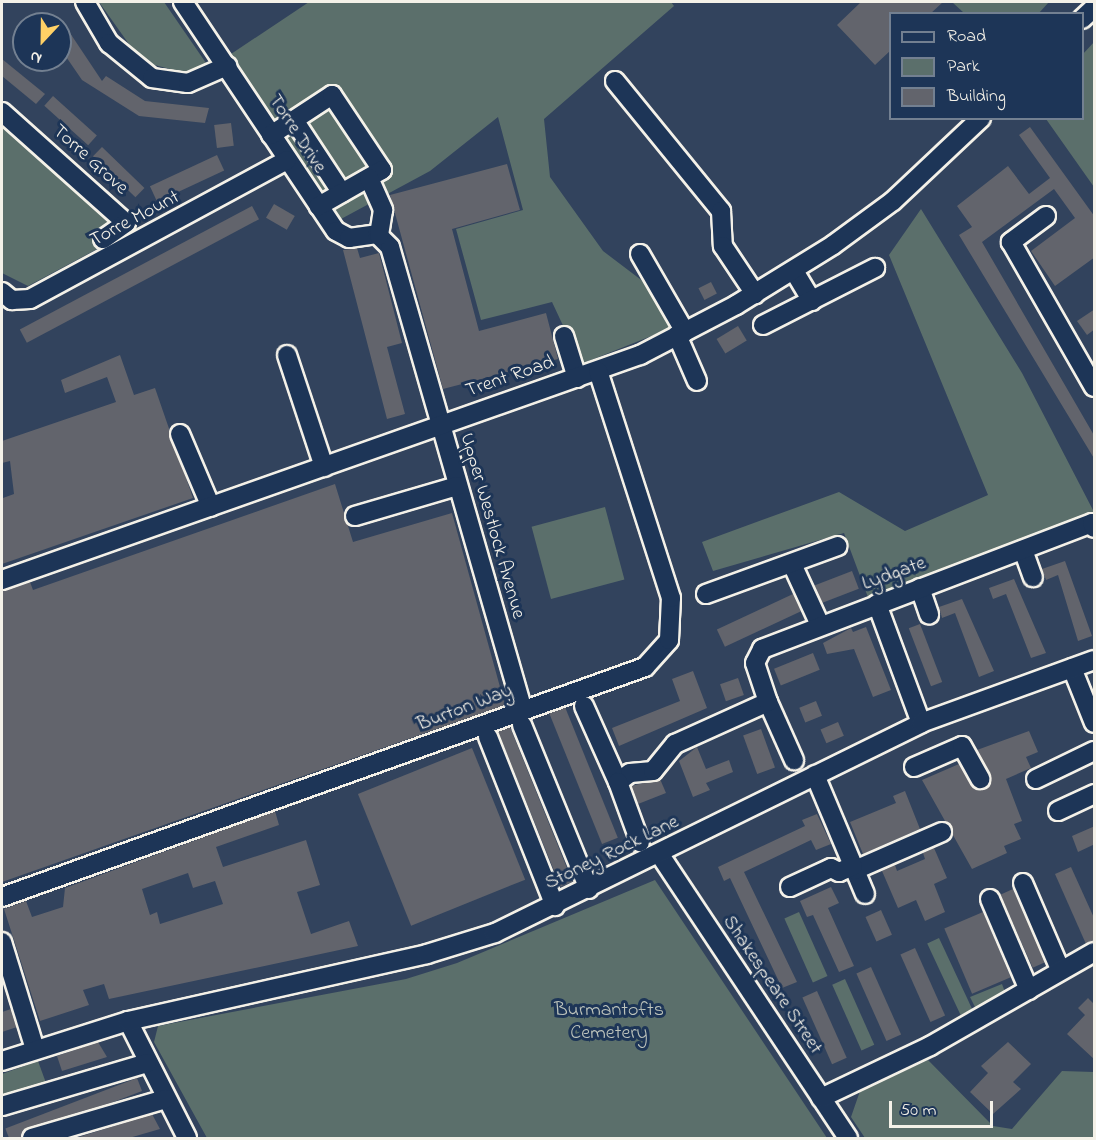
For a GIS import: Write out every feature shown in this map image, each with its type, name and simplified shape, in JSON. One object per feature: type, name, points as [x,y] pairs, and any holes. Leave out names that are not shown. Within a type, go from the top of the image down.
[{"type":"street","points":[[85,2],[109,43],[152,78],[188,83],[227,66]]},
{"type":"street","name":"Torre Drive","points":[[183,2],[331,225],[350,238],[379,236]]},
{"type":"street","points":[[615,81],[722,211],[723,246],[756,294]]},
{"type":"street","points":[[271,135],[332,95],[382,170],[319,206]]},
{"type":"street","name":"Torre Grove","points":[[2,112],[126,223],[103,239]]},
{"type":"street","points":[[294,120],[342,193]]},
{"type":"street","name":"Trent Road","points":[[2,580],[598,371],[681,333],[756,294],[794,271],[893,201],[979,120]]},
{"type":"street","name":"Torre Mount","points":[[2,292],[12,300],[30,299],[287,160]]},
{"type":"street","points":[[369,178],[382,210],[379,236]]},
{"type":"street","points":[[1046,216],[1011,242],[1088,363],[1095,387]]},
{"type":"street","name":"Upper Westlock Avenue","points":[[379,236],[390,247],[523,718],[589,889]]},
{"type":"street","points":[[640,254],[681,333],[697,381]]},
{"type":"street","points":[[764,325],[876,268]]},
{"type":"street","points":[[794,271],[812,301]]},
{"type":"street","points":[[564,336],[577,378]]},
{"type":"street","points":[[287,355],[324,467]]},
{"type":"street","name":"Burton Way","points":[[2,897],[523,718],[634,672],[662,650],[671,630],[666,576],[598,371]]},
{"type":"street","points":[[180,434],[211,507]]},
{"type":"street","points":[[354,516],[457,486]]},
{"type":"street","name":"Lydgate","points":[[794,760],[768,702],[756,655],[820,625],[1092,523],[1095,528]]},
{"type":"street","points":[[706,594],[838,546]]},
{"type":"street","points":[[1023,550],[1033,577]]},
{"type":"street","points":[[792,564],[820,625]]},
{"type":"street","points":[[920,588],[929,614]]},
{"type":"street","points":[[877,604],[921,723]]},
{"type":"street","name":"Stoney Rock Lane","points":[[2,1061],[128,1021],[427,954],[555,906],[921,723],[1095,660]]},
{"type":"street","points":[[1072,668],[1095,723]]},
{"type":"street","points":[[618,782],[630,773],[653,771],[675,744],[768,702]]},
{"type":"street","points":[[584,706],[618,782],[640,842]]},
{"type":"street","points":[[488,737],[555,906]]},
{"type":"street","points":[[914,767],[962,746],[980,779]]},
{"type":"street","points":[[1036,778],[1095,751]]},
{"type":"street","points":[[815,775],[865,894]]},
{"type":"street","points":[[1058,811],[1095,794]]},
{"type":"street","points":[[790,886],[831,868],[839,872],[854,868],[942,832]]},
{"type":"street","name":"Shakespeare Street","points":[[660,855],[849,1138]]},
{"type":"street","points":[[1023,884],[1060,969]]},
{"type":"street","points":[[990,899],[1029,990]]},
{"type":"street","points":[[2,942],[9,993],[35,1049]]},
{"type":"street","points":[[821,1098],[930,1046],[1029,990],[1060,969],[1095,952]]},
{"type":"street","points":[[128,1021],[181,1137]]},
{"type":"street","points":[[2,1106],[147,1063]]},
{"type":"street","points":[[32,1138],[165,1099]]},
{"type":"green space","points":[[99,2],[164,2],[206,63],[203,70],[185,73],[151,64],[136,54]]},
{"type":"green space","points":[[309,2],[671,2],[674,6],[544,119],[550,177],[603,251],[665,298],[674,327],[581,364],[552,302],[481,320],[456,229],[523,210],[498,117],[430,171],[341,219],[231,54]]},
{"type":"green space","points":[[952,2],[1049,2],[1040,12],[963,12]]},
{"type":"green space","points":[[1094,42],[1094,187],[1047,120],[1084,120],[1084,53]]},
{"type":"green space","points":[[2,124],[112,222],[92,233],[99,248],[28,286],[2,273]]},
{"type":"green space","points":[[921,209],[1022,373],[1094,512],[869,600],[844,533],[713,571],[702,542],[839,492],[905,531],[988,495],[889,255]]},
{"type":"green space","points":[[605,507],[624,579],[551,599],[532,527]]},
{"type":"green space","name":"Burmantofts Cemetery","points":[[655,880],[827,1138],[207,1138],[154,1042],[158,1026],[406,979],[457,963]]},
{"type":"green space","points":[[799,912],[827,976],[813,982],[784,919]]},
{"type":"green space","points":[[939,938],[972,1010],[961,1015],[927,943]]},
{"type":"green space","points":[[845,979],[874,1045],[861,1050],[832,985]]},
{"type":"green space","points":[[1002,984],[1005,992],[976,1009],[970,997]]},
{"type":"green space","points":[[928,1060],[993,1126],[1012,1129],[1062,1071],[1094,1072],[1094,1138],[865,1138],[851,1117],[860,1091]]},
{"type":"green space","points":[[38,1061],[46,1083],[2,1096],[2,1074]]},
{"type":"building","points":[[861,2],[943,2],[932,12],[889,12],[889,52],[875,65],[837,25]]},
{"type":"building","points":[[72,36],[102,81],[106,76],[145,101],[209,108],[205,123],[139,116],[82,80],[72,65]]},
{"type":"building","points":[[2,59],[12,67],[12,72],[18,72],[45,94],[36,104],[2,76]]},
{"type":"building","points":[[53,96],[97,135],[88,145],[44,106]]},
{"type":"building","points":[[231,123],[234,146],[217,148],[214,125]]},
{"type":"building","points":[[1030,127],[1095,217],[1095,257],[1055,286],[1031,251],[1075,218],[1054,189],[982,242],[1095,437],[1095,460],[959,235],[972,227],[957,206],[1008,166],[1029,194],[1050,178],[1019,135]]},
{"type":"building","points":[[102,147],[144,188],[135,197],[93,156]]},
{"type":"building","points":[[217,155],[224,170],[157,202],[150,186]]},
{"type":"building","points":[[507,164],[520,210],[452,229],[479,331],[546,313],[558,359],[443,389],[390,195]]},
{"type":"building","points":[[274,204],[295,216],[287,230],[266,218]]},
{"type":"building","points":[[252,206],[259,219],[27,343],[20,329]]},
{"type":"building","points":[[357,248],[360,258],[379,253],[402,343],[387,347],[405,414],[387,419],[343,250]]},
{"type":"building","points":[[711,282],[717,294],[704,300],[699,288]]},
{"type":"building","points":[[1095,309],[1095,329],[1087,335],[1077,321]]},
{"type":"building","points":[[738,326],[747,341],[725,353],[717,339]]},
{"type":"building","points":[[120,355],[134,395],[155,388],[193,498],[2,564],[3,498],[14,494],[10,461],[2,463],[2,441],[116,402],[107,377],[65,393],[61,380]]},
{"type":"building","points":[[335,484],[353,542],[452,513],[505,705],[2,882],[2,591],[30,582],[33,590]]},
{"type":"building","points":[[1065,561],[1092,636],[1078,641],[1058,575],[1046,580],[1042,569]]},
{"type":"building","points":[[852,571],[859,589],[821,603],[814,586]]},
{"type":"building","points":[[1014,579],[1046,653],[1031,658],[1006,594],[993,599],[989,588]]},
{"type":"building","points":[[793,594],[801,611],[725,647],[717,629]]},
{"type":"building","points":[[962,599],[994,671],[979,677],[955,613],[942,618],[939,607]]},
{"type":"building","points":[[920,624],[942,682],[931,686],[909,628]]},
{"type":"building","points":[[866,627],[891,690],[873,697],[854,649],[827,654],[823,643],[851,628],[853,632]]},
{"type":"building","points":[[813,653],[820,670],[781,685],[774,669]]},
{"type":"building","points":[[693,671],[707,708],[619,746],[612,728],[680,701],[672,679]]},
{"type":"building","points":[[738,678],[744,695],[726,701],[720,684]]},
{"type":"building","points":[[816,701],[822,716],[805,723],[799,708]]},
{"type":"building","points":[[565,707],[618,838],[602,844],[549,713]]},
{"type":"building","points":[[838,722],[844,736],[826,743],[821,729]]},
{"type":"building","points":[[510,727],[573,882],[561,887],[498,732]]},
{"type":"building","points":[[761,729],[775,768],[757,774],[743,735]]},
{"type":"building","points":[[1029,731],[1038,752],[1026,757],[1031,768],[1006,779],[1022,821],[1014,824],[1021,839],[1004,846],[1007,853],[972,869],[922,780],[959,764],[974,788],[985,789],[991,779],[977,750]]},
{"type":"building","points":[[697,747],[706,769],[729,760],[733,772],[706,783],[710,790],[693,797],[679,761]]},
{"type":"building","points":[[472,748],[525,880],[411,926],[358,794]]},
{"type":"building","points":[[660,779],[666,793],[638,804],[631,786]]},
{"type":"building","points":[[905,791],[920,829],[863,854],[850,822],[896,803],[893,796]]},
{"type":"building","points":[[275,811],[279,825],[216,847],[223,867],[306,840],[320,885],[297,892],[311,934],[349,921],[358,946],[109,999],[104,984],[83,990],[89,1005],[40,1021],[4,909],[26,901],[32,917],[63,907],[65,888]],"holes":[[[188,873],[193,888],[215,881],[223,904],[160,924],[157,912],[150,915],[142,889]]]},
{"type":"building","points":[[817,814],[831,844],[816,850],[811,840],[744,872],[797,982],[782,988],[730,878],[724,881],[718,867],[805,826],[802,820]]},
{"type":"building","points":[[1095,826],[1095,844],[1078,852],[1072,836]]},
{"type":"building","points":[[934,848],[947,878],[934,884],[945,912],[925,921],[916,900],[898,908],[882,871],[895,865],[897,871],[925,859],[923,853]]},
{"type":"building","points":[[1071,867],[1095,920],[1095,940],[1086,944],[1055,874]]},
{"type":"building","points":[[831,887],[839,903],[828,908],[854,966],[839,972],[813,915],[807,917],[800,901]]},
{"type":"building","points":[[1013,889],[1046,962],[1033,968],[1000,895]]},
{"type":"building","points":[[881,910],[892,935],[876,942],[865,917]]},
{"type":"building","points":[[983,912],[1011,977],[972,994],[944,928]]},
{"type":"building","points":[[915,948],[945,1016],[930,1022],[900,955]]},
{"type":"building","points":[[871,967],[901,1035],[886,1041],[856,974]]},
{"type":"building","points":[[817,991],[847,1058],[832,1064],[802,998]]},
{"type":"building","points":[[1088,998],[1095,1005],[1095,1060],[1067,1034],[1085,1015],[1078,1008]]},
{"type":"building","points":[[11,1009],[17,1027],[2,1032],[2,1012]]},
{"type":"building","points":[[98,1042],[107,1057],[62,1071],[57,1056]]},
{"type":"building","points":[[1008,1042],[1031,1064],[1013,1082],[1021,1089],[993,1114],[970,1092],[988,1073],[981,1066]]},
{"type":"building","points":[[137,1078],[142,1091],[20,1138],[9,1138],[5,1129]]},
{"type":"building","points":[[152,1114],[160,1129],[129,1138],[76,1138]]}]
